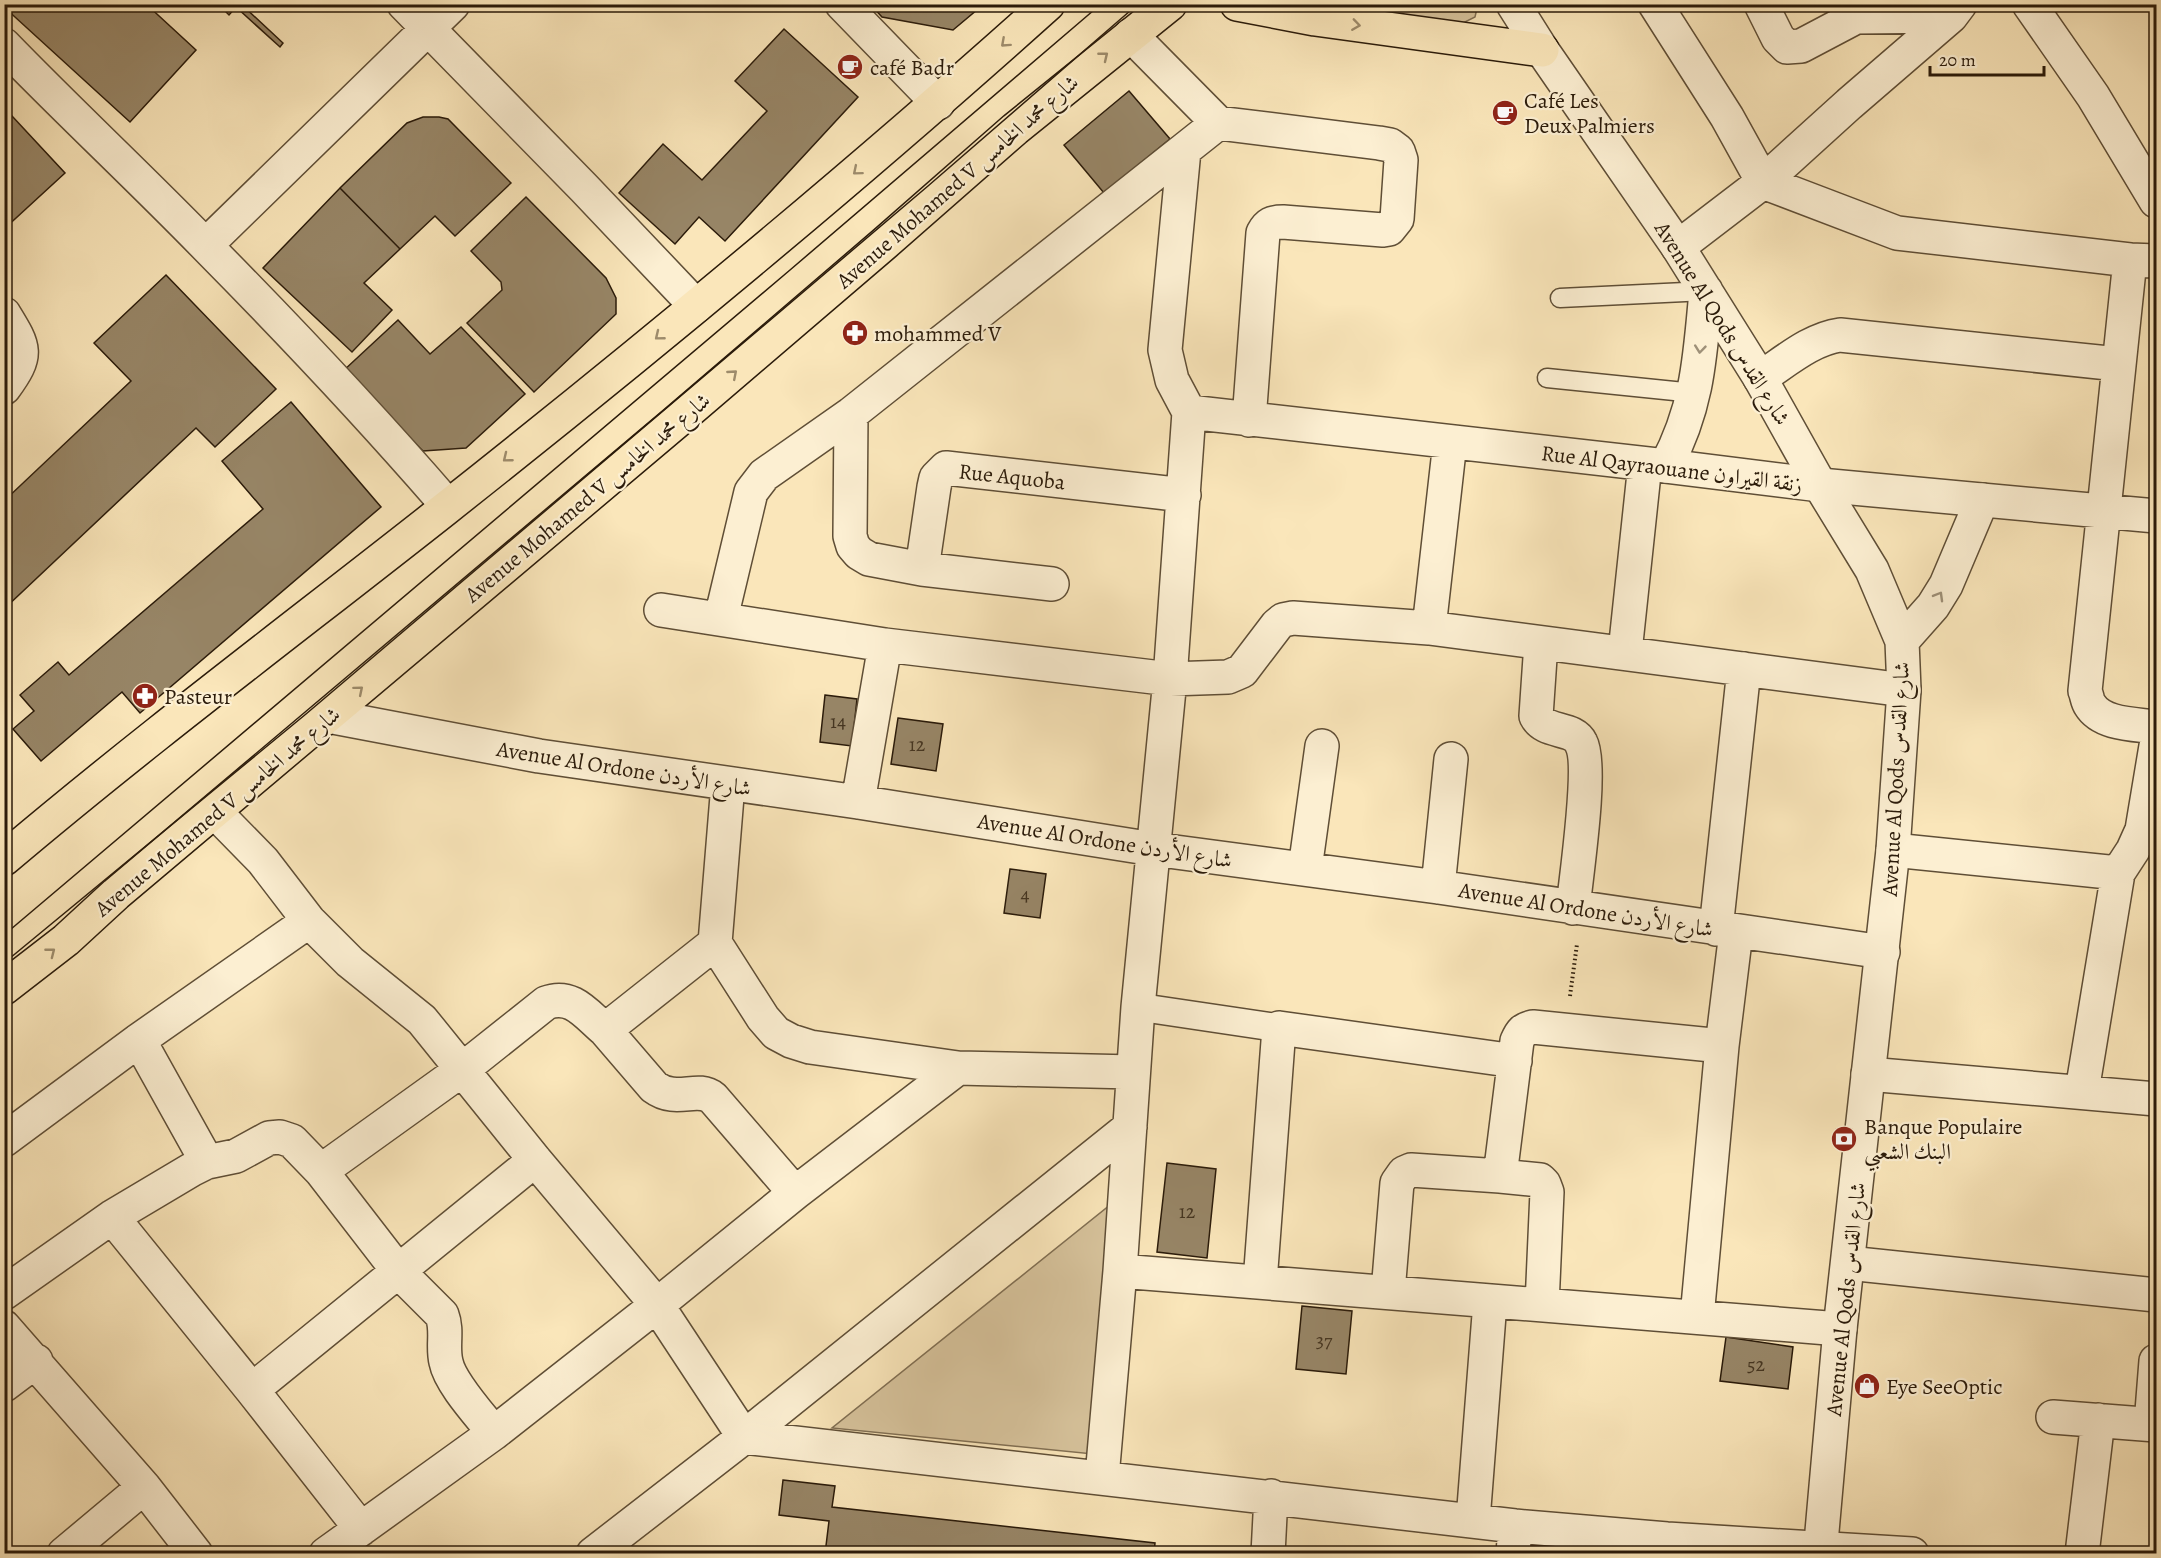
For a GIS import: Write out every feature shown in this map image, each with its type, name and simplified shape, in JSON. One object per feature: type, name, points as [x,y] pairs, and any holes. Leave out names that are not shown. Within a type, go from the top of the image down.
[{"type":"main road","points":[[4,859],[696,306],[938,103],[1048,4]]},
{"type":"main road","name":"Avenue Mohamed V شارع محمد الخامس","points":[[4,988],[66,940],[116,894],[694,407],[1015,129],[1170,4]]},
{"type":"main road","points":[[1237,4],[1315,19],[1542,51]]},
{"type":"street","points":[[404,4],[696,306]]},
{"type":"street","points":[[206,245],[453,4]]},
{"type":"street","points":[[842,4],[938,103]]},
{"type":"street","name":"Avenue Al Qods شارع القدس","points":[[1513,4],[1542,51],[1678,247],[1760,378],[1820,486],[1872,570],[1902,641],[1904,690],[1893,850],[1840,1329],[1820,1551]]},
{"type":"street","points":[[1655,4],[1727,117],[1763,182],[1897,233],[2143,260],[2118,364],[2085,691],[2090,705],[2101,715],[2117,722],[2157,727]]},
{"type":"street","points":[[1761,4],[1779,38],[1787,47],[1801,46],[1856,17],[1955,10]]},
{"type":"street","points":[[2029,4],[2093,96],[2157,201]]},
{"type":"street","points":[[1678,247],[1763,182],[1955,10]]},
{"type":"street","points":[[1131,35],[1218,123],[1390,145],[1398,151],[1401,160],[1397,219],[1389,229],[1283,222],[1267,225],[1263,234],[1248,420]]},
{"type":"street","points":[[4,45],[66,109],[206,245],[334,379],[448,506]]},
{"type":"street","points":[[721,618],[751,492],[764,475],[851,414],[1218,123]]},
{"type":"street","points":[[1102,1477],[1120,1271],[1137,1007],[1170,679],[1184,495],[1189,412],[1172,380],[1164,350],[1184,150]]},
{"type":"street","points":[[1625,652],[1656,465],[1679,441],[1689,414],[1700,354],[1706,291]]},
{"type":"street","points":[[4,314],[18,336],[23,352],[21,362],[4,388]]},
{"type":"street","points":[[1760,378],[1813,344],[1827,337],[1840,335],[2118,364]]},
{"type":"street","name":"Rue Al Qayraouane زنقة القيراون","points":[[1189,412],[1820,486],[2157,516]]},
{"type":"street","points":[[851,414],[850,536],[853,546],[859,553],[868,559],[922,569],[1052,584]]},
{"type":"street","points":[[1429,628],[1450,442]]},
{"type":"street","name":"Rue Aquoba","points":[[922,569],[936,478],[946,468],[1184,495]]},
{"type":"street","points":[[1902,641],[1933,606],[1946,585],[1982,500]]},
{"type":"street","points":[[661,610],[885,645],[1170,679],[1228,677],[1242,670],[1277,625],[1283,620],[1293,618],[1429,628],[1904,690]]},
{"type":"street","points":[[1541,643],[1536,716],[1544,726],[1576,737],[1581,741],[1585,759],[1577,908]]},
{"type":"street","points":[[858,802],[885,645]]},
{"type":"street","points":[[1697,1317],[1722,1046],[1726,930],[1744,669]]},
{"type":"street","name":"Avenue Al Ordone شارع الأردن","points":[[328,716],[516,752],[858,802],[1153,849],[1438,887],[1883,952]]},
{"type":"street","points":[[1305,869],[1322,746]]},
{"type":"street","points":[[2082,1091],[2118,873],[2133,850],[2142,830],[2157,746]]},
{"type":"street","points":[[1438,887],[1451,759]]},
{"type":"street","points":[[728,784],[714,944],[776,1034],[810,1047],[958,1068],[1132,1072]]},
{"type":"street","points":[[214,812],[263,861],[309,921],[350,962],[422,1020],[657,1305],[744,1437]]},
{"type":"street","points":[[1893,850],[2118,873]]},
{"type":"street","points":[[4,1140],[139,1040],[309,921]]},
{"type":"street","points":[[605,1030],[714,944]]},
{"type":"street","points":[[321,1171],[463,1069],[546,1003],[566,1000],[576,1005],[605,1030],[654,1086],[662,1092],[669,1095],[703,1093],[713,1098],[795,1193]]},
{"type":"street","points":[[1137,1007],[1515,1061]]},
{"type":"street","points":[[1260,1282],[1279,1028]]},
{"type":"street","points":[[1500,1176],[1517,1041],[1525,1029],[1566,1030],[1722,1046]]},
{"type":"street","points":[[139,1040],[207,1162]]},
{"type":"street","points":[[326,1554],[494,1433],[795,1193],[958,1068]]},
{"type":"street","points":[[1868,1074],[2157,1099]]},
{"type":"street","points":[[593,1554],[744,1437],[1130,1127]]},
{"type":"street","points":[[4,1293],[112,1217],[190,1170],[207,1162],[231,1157],[269,1138],[280,1137],[292,1141],[321,1171],[399,1272],[442,1316],[446,1324],[444,1355],[448,1374],[494,1433]]},
{"type":"street","points":[[252,1390],[536,1160]]},
{"type":"street","points":[[1388,1293],[1397,1184],[1404,1173],[1411,1170],[1500,1176],[1540,1180],[1547,1192],[1542,1305]]},
{"type":"street","points":[[112,1217],[361,1529]]},
{"type":"street","points":[[1848,1263],[2157,1295]]},
{"type":"street","points":[[1120,1271],[1840,1329]]},
{"type":"street","points":[[1473,1520],[1490,1302]]},
{"type":"street","points":[[4,1327],[144,1487],[196,1554]]},
{"type":"street","points":[[4,1386],[36,1361]]},
{"type":"street","points":[[2053,1417],[2154,1425],[2157,1361]]},
{"type":"street","points":[[2082,1554],[2098,1420]]},
{"type":"street","points":[[744,1437],[1473,1520],[1514,1540],[1912,1554]]},
{"type":"street","points":[[64,1554],[144,1487]]},
{"type":"street","points":[[1268,1554],[1271,1496]]},
{"type":"lane","points":[[1560,298],[1706,291]]},
{"type":"lane","points":[[1547,378],[1694,393]]},
{"type":"path","points":[[1566,1030],[1577,908]]},
{"type":"shaded area","points":[[1478,4],[1475,17],[1463,23],[1311,5]]},
{"type":"shaded area","points":[[1125,1193],[1103,1455],[832,1428]]},
{"type":"building","points":[[4,4],[146,4],[196,50],[130,122],[4,7]]},
{"type":"building","points":[[218,4],[241,4],[283,43],[280,47],[236,7],[229,15]]},
{"type":"building","points":[[870,4],[984,4],[953,30],[882,17]]},
{"type":"building","points":[[784,29],[858,97],[725,241],[699,217],[675,244],[619,193],[663,144],[702,180],[767,111],[735,81]]},
{"type":"building","points":[[1129,91],[1170,139],[1104,193],[1064,145]]},
{"type":"building","points":[[12,116],[65,173],[4,229],[4,123]]},
{"type":"building","points":[[423,117],[448,119],[511,183],[455,236],[435,216],[400,249],[340,188],[407,123]]},
{"type":"building","points":[[340,188],[400,249],[364,283],[392,310],[352,352],[263,268]]},
{"type":"building","points":[[526,197],[606,278],[616,298],[616,314],[534,392],[467,323],[502,290],[501,282],[471,251]]},
{"type":"building","points":[[166,275],[276,389],[215,447],[196,428],[4,609],[4,501],[131,381],[94,343]]},
{"type":"building","points":[[398,320],[430,354],[461,327],[525,394],[466,448],[423,451],[342,372]]},
{"type":"building","points":[[291,402],[381,507],[140,713],[122,692],[41,761],[13,729],[34,711],[20,695],[58,662],[69,675],[263,509],[222,461]]},
{"type":"building","points":[[825,695],[857,699],[852,746],[820,742]]},
{"type":"building","points":[[898,718],[943,724],[936,771],[891,764]]},
{"type":"building","points":[[1010,869],[1046,874],[1040,918],[1004,913]]},
{"type":"building","points":[[1167,1163],[1216,1169],[1207,1258],[1157,1252]]},
{"type":"building","points":[[1302,1306],[1352,1311],[1346,1374],[1296,1369]]},
{"type":"building","points":[[1726,1337],[1793,1347],[1788,1389],[1720,1381]]},
{"type":"building","points":[[783,1480],[835,1486],[832,1507],[1155,1543],[1154,1554],[825,1554],[829,1521],[779,1515]]},
{"type":"tram line","points":[[4,935],[1101,4]]},
{"type":"tram line","points":[[4,963],[306,714],[928,186],[1138,4]]},
{"type":"place","name":"café Badr","points":[[850,67]]},
{"type":"place","name":"Café Les Deux Palmiers","points":[[1505,113]]},
{"type":"place","name":"mohammed V","points":[[855,333]]},
{"type":"place","name":"Pasteur","points":[[145,696]]},
{"type":"place","name":"Banque Populaire البنك الشعبي","points":[[1844,1139]]},
{"type":"place","name":"Eye SeeOptic","points":[[1867,1386]]}]
